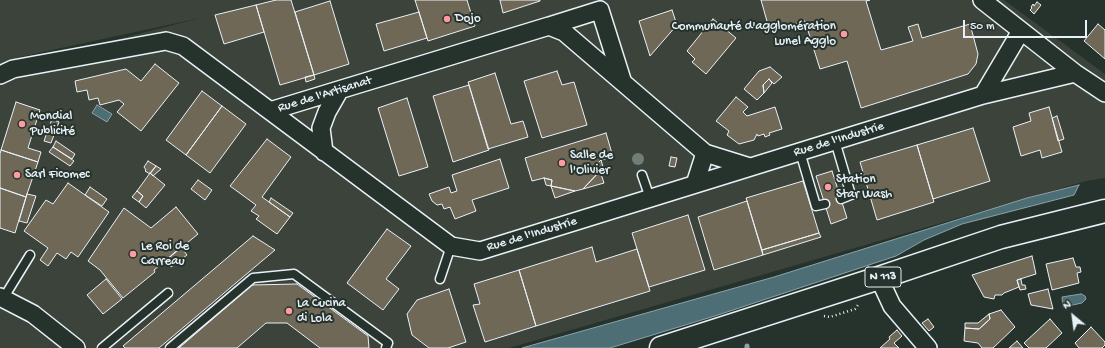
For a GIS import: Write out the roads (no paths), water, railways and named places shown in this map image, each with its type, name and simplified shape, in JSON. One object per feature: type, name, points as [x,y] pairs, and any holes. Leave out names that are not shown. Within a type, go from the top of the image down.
[{"type":"main road","name":"N 113","points":[[661,348],[1001,237],[1105,211]]},
{"type":"street","points":[[982,0],[1075,73],[1105,93]]},
{"type":"street","name":"Rue de l'Artisanat","points":[[0,75],[13,69],[166,41],[183,46],[270,111],[600,10],[623,83]]},
{"type":"street","points":[[549,26],[564,32],[705,153],[750,167]]},
{"type":"street","points":[[982,95],[1021,31]]},
{"type":"street","name":"Rue de l'Industrie","points":[[270,111],[451,246],[480,251],[982,95],[1075,73]]},
{"type":"street","points":[[324,152],[321,128],[327,112],[339,91]]},
{"type":"street","points":[[695,184],[705,153]]},
{"type":"street","points":[[879,278],[892,306],[928,348]]},
{"type":"street","points":[[2,298],[33,314],[76,348]]},
{"type":"lane","points":[[835,141],[851,195],[841,199]]},
{"type":"lane","points":[[800,152],[816,206],[824,204]]},
{"type":"lane","points":[[642,174],[650,198]]},
{"type":"lane","points":[[440,279],[451,246]]},
{"type":"lane","points":[[2,298],[30,255]]},
{"type":"lane","points":[[170,348],[253,278],[294,274],[388,343],[386,348]]},
{"type":"lane","points":[[102,348],[168,293]]},
{"type":"water","points":[[97,105],[112,114],[107,122],[92,113]]},
{"type":"water","points":[[1079,185],[1074,195],[962,224],[924,240],[896,256],[718,315],[610,348],[522,348],[774,277],[1027,198]]},
{"type":"water","points":[[1081,294],[1085,296],[1086,299],[1082,303],[1063,307],[1062,297]]},
{"type":"place","name":"Dojo","points":[[447,19]]},
{"type":"place","name":"Communauté d'agglomération Lunel Agglo","points":[[844,34]]},
{"type":"place","name":"Mondial Publicité","points":[[22,124]]},
{"type":"place","name":"Salle de l'Olivier","points":[[562,163]]},
{"type":"place","name":"Sarl Ficomec","points":[[17,175]]},
{"type":"place","name":"Station Star Wash","points":[[828,187]]},
{"type":"place","name":"Le Roi de Carreau","points":[[133,254]]},
{"type":"place","name":"La Cucina di Lola","points":[[289,311]]}]
